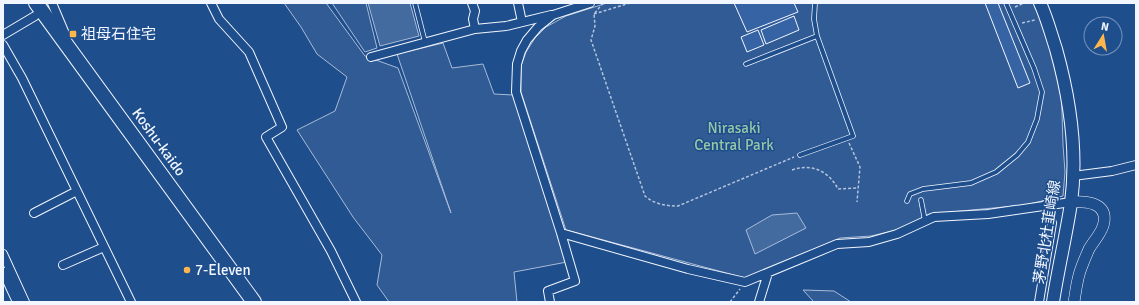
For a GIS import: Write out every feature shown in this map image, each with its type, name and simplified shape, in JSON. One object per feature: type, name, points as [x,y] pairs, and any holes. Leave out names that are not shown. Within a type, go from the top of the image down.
[{"type":"highway","name":"Koshu-kaido","points":[[36,10],[65,43],[254,302]]},
{"type":"main road","name":"茅野北杜韮崎線","points":[[1040,3],[1046,16],[1065,81],[1072,120],[1074,143],[1071,202],[1052,302]]},
{"type":"street","points":[[52,3],[66,37],[65,43]]},
{"type":"street","points":[[211,3],[220,19],[249,52],[282,127],[266,137],[331,251],[356,302]]},
{"type":"street","points":[[472,3],[475,11],[473,18],[475,29]]},
{"type":"street","points":[[518,3],[522,22]]},
{"type":"street","points":[[371,57],[475,29],[506,26],[553,15],[590,3]]},
{"type":"street","points":[[3,35],[36,10]]},
{"type":"street","points":[[550,302],[548,291],[575,281],[562,233],[516,92],[517,64],[521,51],[538,27],[553,15]]},
{"type":"street","points":[[3,45],[22,78],[131,302]]},
{"type":"street","points":[[1073,176],[1112,171],[1136,165]]},
{"type":"street","points":[[34,213],[77,191]]},
{"type":"street","points":[[562,233],[688,269],[745,282],[768,274],[837,244],[870,242],[897,234],[934,217],[1017,211],[1045,205],[1082,201],[1101,207],[1104,214],[1104,223],[1081,267],[1076,285],[1074,302]]},
{"type":"street","points":[[1039,302],[1052,223],[1045,205]]},
{"type":"street","points":[[565,244],[576,238]]},
{"type":"street","points":[[63,265],[104,247]]},
{"type":"street","points":[[3,254],[25,302]]},
{"type":"street","points":[[3,272],[17,302]]},
{"type":"street","points":[[760,302],[768,274]]},
{"type":"lane","points":[[415,3],[425,42]]},
{"type":"lane","points":[[800,155],[854,136],[817,36],[814,19],[815,3]]},
{"type":"lane","points":[[907,201],[910,194],[923,189],[971,183],[996,172],[1018,155],[1028,142],[1037,118],[1042,92],[1034,68],[1006,3]]},
{"type":"lane","points":[[746,64],[817,36]]},
{"type":"lane","points":[[921,200],[925,221]]},
{"type":"path","points":[[602,3],[594,14],[595,26],[591,40],[645,196],[650,201],[668,206],[678,206],[800,155]]},
{"type":"path","points":[[594,14],[630,3]]},
{"type":"path","points":[[1010,10],[1024,3]]},
{"type":"path","points":[[1016,25],[1046,16]]},
{"type":"path","points":[[846,138],[860,167],[857,202]]},
{"type":"path","points":[[792,170],[799,168],[818,169],[834,181],[838,189],[858,188]]},
{"type":"path","points":[[730,302],[745,282]]},
{"type":"shaded area","points":[[284,3],[326,3],[365,56],[398,68],[451,213],[397,54],[443,43],[452,68],[483,64],[494,94],[513,95],[567,262],[514,272],[517,302],[389,302],[377,285],[382,255],[353,217],[297,130],[335,111],[347,77],[317,54],[301,27]]},
{"type":"shaded area","points":[[332,3],[366,3],[377,48],[365,52]]},
{"type":"shaded area","points":[[368,3],[410,3],[419,36],[380,46]]},
{"type":"shaded area","name":"Nirasaki Central Park","points":[[607,3],[1038,3],[1061,81],[1065,172],[1063,196],[1025,205],[929,214],[901,229],[871,236],[840,238],[745,278],[566,230],[521,92],[521,66],[526,52],[535,38],[546,27],[566,16]]},
{"type":"shaded area","points":[[797,213],[806,228],[755,254],[746,230],[772,215]]},
{"type":"shaded area","points":[[803,290],[834,291],[851,302],[814,302]]},
{"type":"building","points":[[734,3],[794,3],[798,12],[747,32]]},
{"type":"building","points":[[985,3],[998,3],[1030,83],[1018,88]]},
{"type":"building","points":[[794,16],[799,30],[766,44],[761,30]]},
{"type":"building","points":[[758,30],[764,45],[747,52],[741,37]]},
{"type":"place","name":"祖母石住宅","points":[[73,34]]},
{"type":"place","name":"7-Eleven","points":[[187,270]]}]
